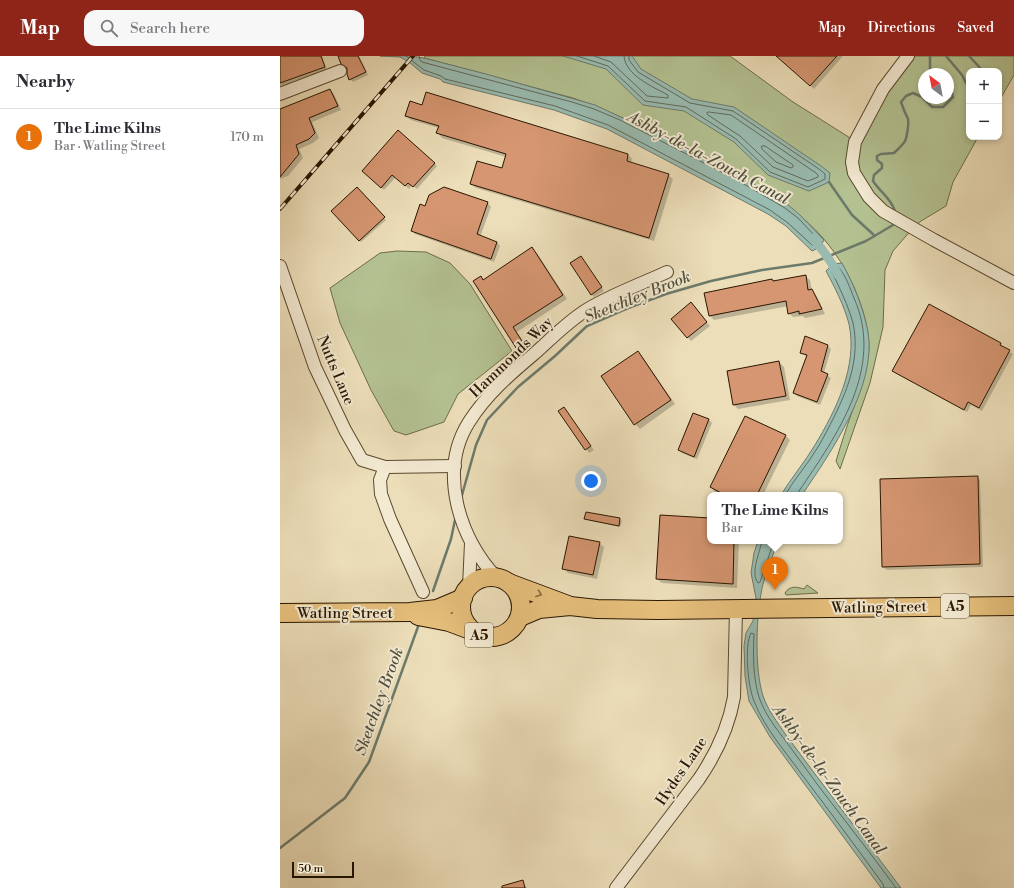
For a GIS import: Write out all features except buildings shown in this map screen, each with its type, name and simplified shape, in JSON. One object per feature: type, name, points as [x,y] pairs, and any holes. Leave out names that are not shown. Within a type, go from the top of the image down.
[{"type":"highway","name":"A5","points":[[570,606],[503,580],[487,578],[477,581],[466,592],[461,607],[467,624],[473,631],[486,637],[502,635],[512,628],[520,617],[539,609],[570,606],[597,609],[741,609]]},
{"type":"highway","points":[[503,580],[516,590],[520,598],[520,617]]},
{"type":"highway","name":"Watling Street","points":[[280,613],[410,612],[437,609],[466,592]]},
{"type":"highway","name":"Watling Street","points":[[741,609],[1014,606]]},
{"type":"highway","name":"Watling Street","points":[[410,612],[422,617],[449,622],[473,631]]},
{"type":"street","points":[[908,56],[883,89],[855,142],[852,162],[854,173],[869,197],[883,211],[1014,283]]},
{"type":"street","points":[[280,94],[340,71]]},
{"type":"street","name":"Nutts Lane","points":[[280,266],[315,367],[345,430],[362,460],[385,467],[455,466]]},
{"type":"street","name":"Hammonds Way","points":[[503,580],[483,562],[471,542],[460,516],[455,497],[455,466],[459,446],[468,423],[483,402],[525,362],[587,310],[610,297],[667,272]]},
{"type":"street","points":[[385,467],[380,480],[381,494],[390,519],[424,592]]},
{"type":"street","name":"Hammonds Way","points":[[466,592],[471,542]]},
{"type":"street","name":"Hydes Lane","points":[[616,888],[699,779],[710,762],[723,736],[733,707],[741,609]]},
{"type":"green space","points":[[425,56],[730,56],[793,102],[855,141],[908,56],[1014,56],[1014,75],[1002,96],[1002,68],[966,68],[966,140],[976,140],[953,182],[946,206],[921,221],[913,228],[893,251],[885,270],[883,327],[870,383],[840,469],[836,461],[865,373],[869,348],[868,332],[857,294],[840,261],[824,240],[806,221],[786,205],[764,191],[741,177],[648,130],[573,98],[424,58]]},
{"type":"green space","points":[[397,251],[426,252],[450,263],[470,284],[512,351],[458,394],[444,422],[406,435],[394,431],[371,390],[340,323],[330,288],[380,253]]},
{"type":"green space","points":[[807,585],[818,593],[786,595],[785,593],[791,588],[796,587],[804,589]]},
{"type":"water","points":[[380,56],[411,56],[424,58],[595,105],[661,136],[739,176],[787,204],[824,240],[820,247],[812,251],[786,226],[768,214],[607,129],[554,110],[443,82],[440,79],[422,73],[409,62],[400,57]]},
{"type":"water","points":[[563,56],[632,56],[641,69],[692,99],[734,107],[830,173],[829,182],[809,191],[768,175],[734,142],[684,111],[643,105],[606,69]]},
{"type":"water","points":[[842,263],[858,296],[864,314],[868,332],[869,353],[866,374],[859,396],[838,439],[804,492],[783,492],[823,431],[837,402],[848,372],[851,340],[849,324],[842,303],[826,271],[833,264]]},
{"type":"water","points":[[757,544],[777,544],[763,584],[759,610],[757,655],[760,684],[765,701],[786,735],[901,888],[881,888],[770,737],[749,701],[745,676],[744,646],[746,633],[753,621],[756,598],[751,573]]},
{"type":"waterway","points":[[930,56],[930,68]]},
{"type":"waterway","points":[[946,56],[962,75],[966,83]]},
{"type":"waterway","points":[[969,56],[980,68]]},
{"type":"waterway","points":[[895,211],[891,202],[873,181],[874,175],[882,168],[882,164],[877,160],[877,156],[881,154],[894,153],[902,146],[907,133],[908,119],[901,102],[906,96],[913,93],[918,95]]},
{"type":"waterway","points":[[929,104],[932,107],[943,107],[946,104]]},
{"type":"waterway","points":[[829,182],[852,215],[875,236]]},
{"type":"waterway","name":"Sketchley Brook","points":[[462,495],[476,445],[487,420],[518,387],[555,356],[587,326],[628,308],[666,294],[711,281],[762,270],[812,263],[866,241],[893,225]]},
{"type":"waterway","name":"Ashby-de-la-Zouch Canal","points":[[812,238],[820,246],[838,275]]},
{"type":"waterway","name":"Sketchley Brook","points":[[433,591],[451,539],[455,520]]},
{"type":"waterway","name":"Sketchley Brook","points":[[280,848],[345,798],[369,762],[419,624]]},
{"type":"railway","points":[[280,209],[413,56]]},
{"type":"place","name":"The Lime Kilns","points":[[775,590]]}]
